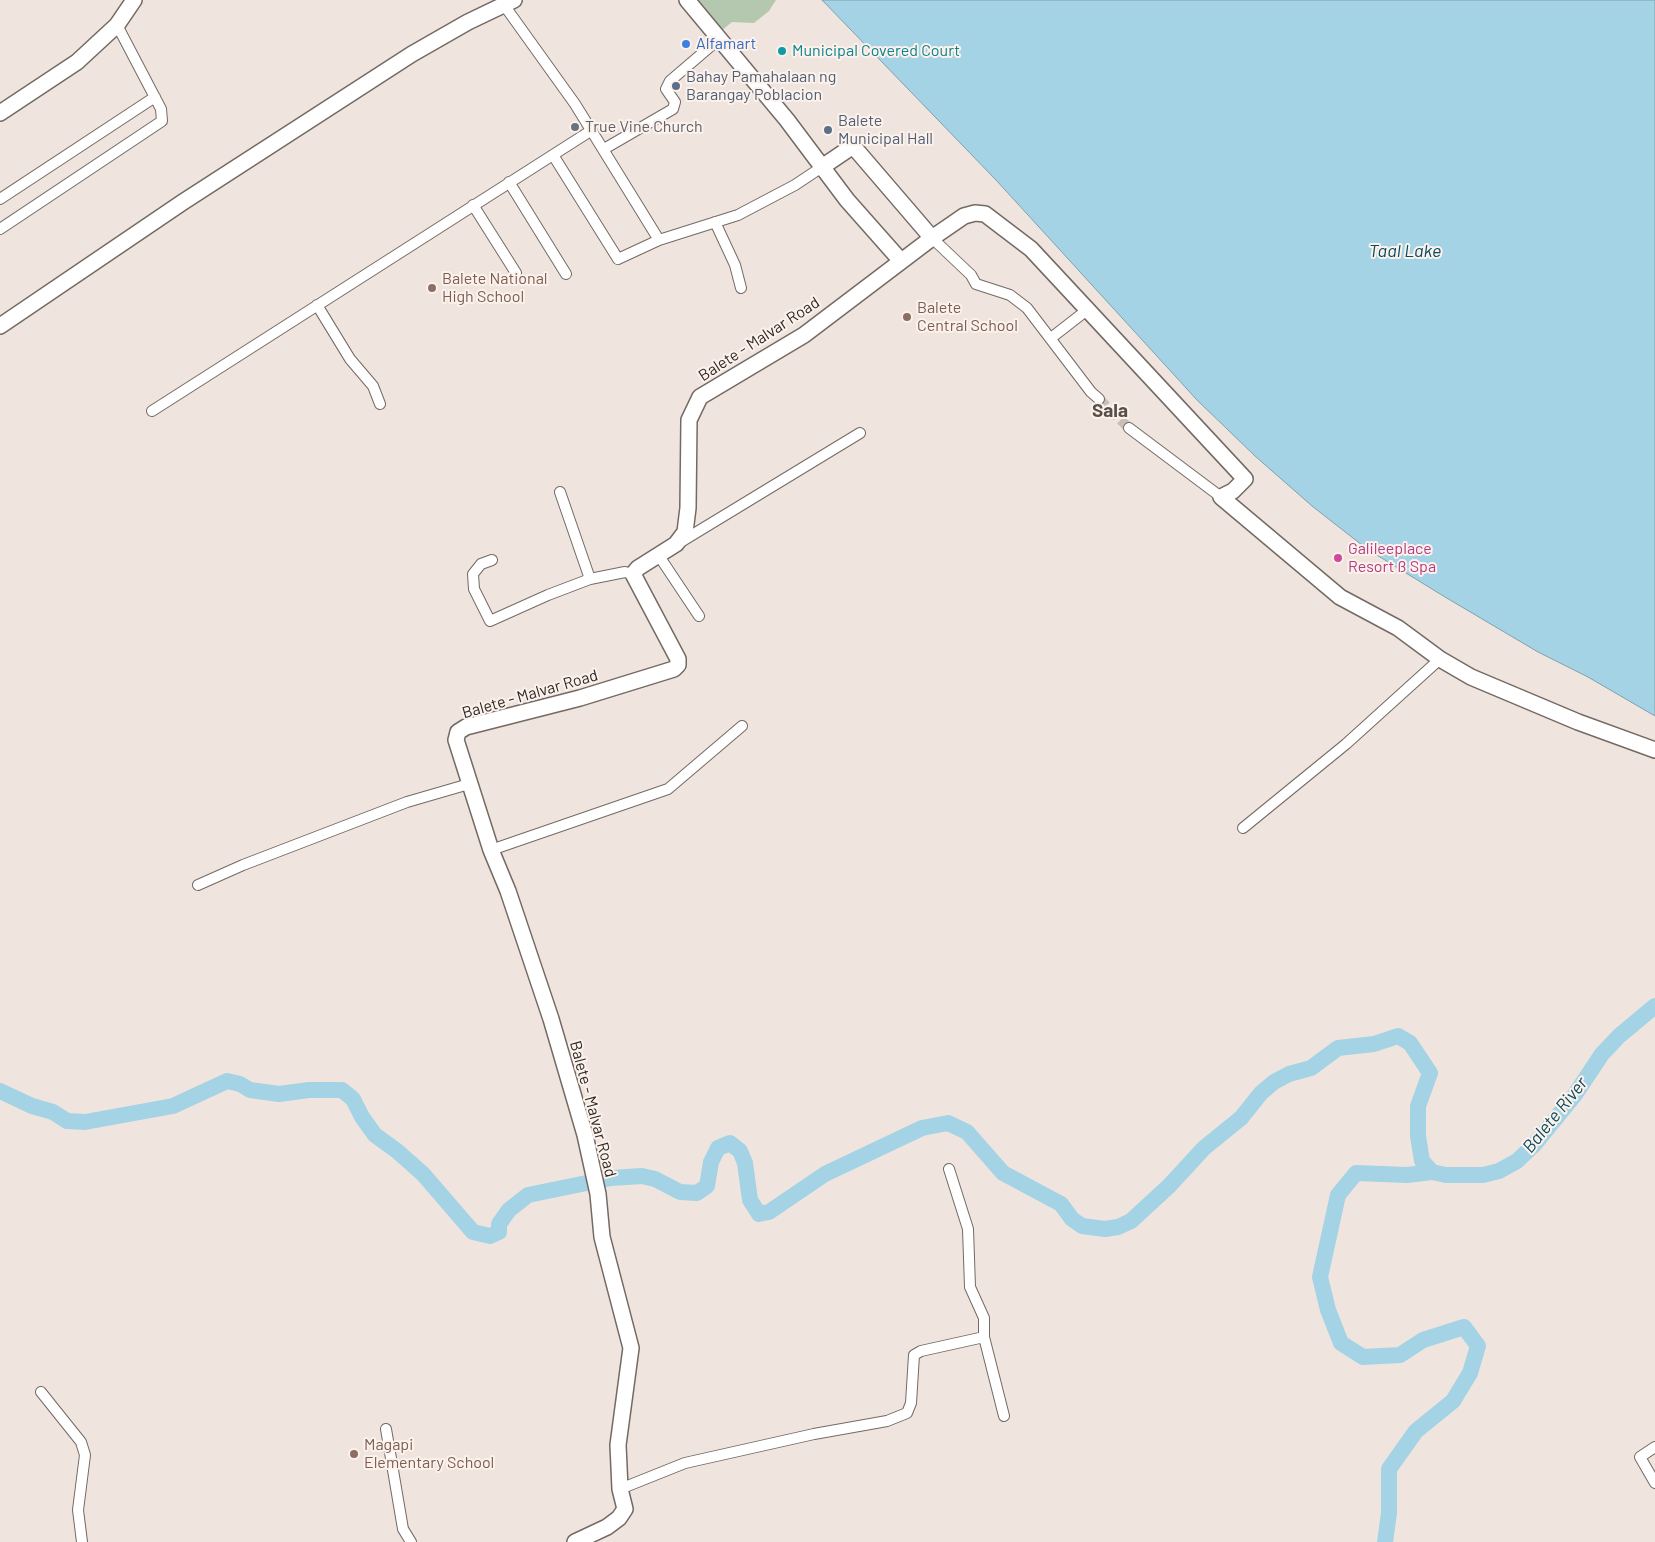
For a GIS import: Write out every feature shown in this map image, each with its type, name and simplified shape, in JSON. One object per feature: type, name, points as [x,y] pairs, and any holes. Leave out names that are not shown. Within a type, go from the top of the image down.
[{"type":"main road","points":[[0,113],[77,62],[117,25],[134,0]]},
{"type":"main road","points":[[687,0],[901,261]]},
{"type":"main road","points":[[2,321],[412,54],[459,26],[509,2]]},
{"type":"main road","points":[[822,167],[853,146],[932,238]]},
{"type":"main road","name":"Balete - Malvar Road","points":[[575,1542],[607,1527],[623,1514],[624,1504],[620,1489],[618,1445],[631,1348],[602,1237],[598,1194],[585,1135],[550,1019],[508,891],[491,850],[469,784],[456,740],[458,732],[466,727],[580,698],[676,667],[678,658],[633,574],[638,568],[676,544],[685,532],[688,508],[690,420],[700,397],[804,335],[932,238],[964,216],[975,212],[985,214],[1031,249],[1245,479],[1233,491],[1221,497]]},
{"type":"main road","points":[[1221,497],[1340,597],[1398,628],[1440,659],[1470,677],[1502,692],[1655,750]]},
{"type":"street","points":[[509,2],[604,149],[659,240]]},
{"type":"street","points":[[0,228],[162,121],[161,109],[117,25]]},
{"type":"street","points":[[604,149],[673,109],[674,102],[666,89],[670,81],[719,39]]},
{"type":"street","points":[[0,199],[155,97]]},
{"type":"street","points":[[152,411],[592,130]]},
{"type":"street","points":[[552,155],[618,259],[659,240],[738,215],[795,185],[822,167]]},
{"type":"street","points":[[509,182],[566,274]]},
{"type":"street","points":[[473,205],[516,273]]},
{"type":"street","points":[[715,222],[736,265],[741,288]]},
{"type":"street","points":[[932,238],[958,262],[976,284],[1010,295],[1027,308],[1099,400]]},
{"type":"street","points":[[317,306],[350,359],[373,386],[380,404]]},
{"type":"street","points":[[1051,338],[1087,310]]},
{"type":"street","points":[[1129,428],[1221,497]]},
{"type":"street","points":[[676,544],[860,433]]},
{"type":"street","points":[[560,492],[590,579]]},
{"type":"street","points":[[659,556],[698,616]]},
{"type":"street","points":[[492,560],[481,564],[473,574],[474,589],[490,621],[548,595],[590,579],[625,572],[633,574]]},
{"type":"street","points":[[1243,828],[1346,744],[1440,659]]},
{"type":"street","points":[[491,850],[580,821],[668,789],[742,726]]},
{"type":"street","points":[[198,885],[243,865],[407,802],[469,784]]},
{"type":"street","points":[[949,1169],[968,1229],[970,1287],[984,1318],[984,1337],[1004,1416]]},
{"type":"street","points":[[620,1489],[686,1463],[901,1417],[907,1413],[911,1403],[914,1355],[920,1351],[984,1337]]},
{"type":"street","points":[[41,1392],[81,1442],[85,1455],[78,1510],[82,1542]]},
{"type":"street","points":[[386,1429],[403,1529],[411,1542]]},
{"type":"street","points":[[1655,1447],[1640,1457],[1655,1483]]},
{"type":"green space","points":[[695,0],[776,0],[769,11],[754,23],[732,22],[721,31]]},
{"type":"water","name":"Taal Lake","points":[[822,0],[1655,0],[1655,716],[1588,677],[1538,652],[1445,597],[1367,549],[1312,506],[1255,456],[1197,400],[996,180]]},
{"type":"waterway","name":"Balete River","points":[[1385,1542],[1389,1513],[1389,1469],[1416,1431],[1453,1401],[1470,1373],[1478,1346],[1464,1327],[1423,1340],[1400,1355],[1363,1357],[1341,1343],[1328,1310],[1320,1277],[1338,1195],[1356,1173],[1407,1175],[1432,1172],[1446,1175],[1483,1175],[1499,1171],[1517,1161],[1534,1145],[1574,1096],[1602,1054],[1619,1036],[1655,1006]]},
{"type":"waterway","points":[[0,1091],[32,1106],[53,1112],[67,1121],[85,1122],[173,1106],[227,1081],[240,1084],[250,1090],[279,1094],[309,1090],[342,1090],[353,1099],[362,1117],[375,1135],[423,1174],[473,1232],[490,1236],[499,1232],[499,1224],[509,1210],[528,1195],[611,1178],[642,1176],[655,1179],[680,1192],[697,1193],[707,1186],[711,1162],[718,1148],[730,1143],[740,1151],[745,1163],[750,1200],[759,1214],[769,1212],[825,1174],[922,1128],[948,1123],[967,1132],[1003,1173],[1061,1204],[1072,1219],[1082,1226],[1105,1229],[1118,1227],[1131,1221],[1169,1186],[1204,1148],[1241,1118],[1261,1093],[1274,1082],[1289,1074],[1311,1068],[1338,1048],[1374,1044],[1398,1036],[1410,1043],[1430,1073],[1418,1106],[1418,1136],[1422,1161],[1432,1172]]},
{"type":"tunnel","points":[[1099,399],[1129,428]]},
{"type":"place","name":"Alfamart","points":[[686,44]]},
{"type":"place","name":"Municipal Covered Court","points":[[782,51]]},
{"type":"place","name":"Bahay Pamahalaan ng Barangay Poblacion","points":[[676,86]]},
{"type":"place","name":"True Vine Church","points":[[575,127]]},
{"type":"place","name":"Balete Municipal Hall","points":[[828,130]]},
{"type":"place","name":"Balete National High School","points":[[432,288]]},
{"type":"place","name":"Balete Central School","points":[[907,317]]},
{"type":"place","name":"Galileeplace Resort ß Spa","points":[[1338,558]]},
{"type":"place","name":"Magapi Elementary School","points":[[354,1454]]},
{"type":"district","name":"Sala","points":[[1110,411]]}]
